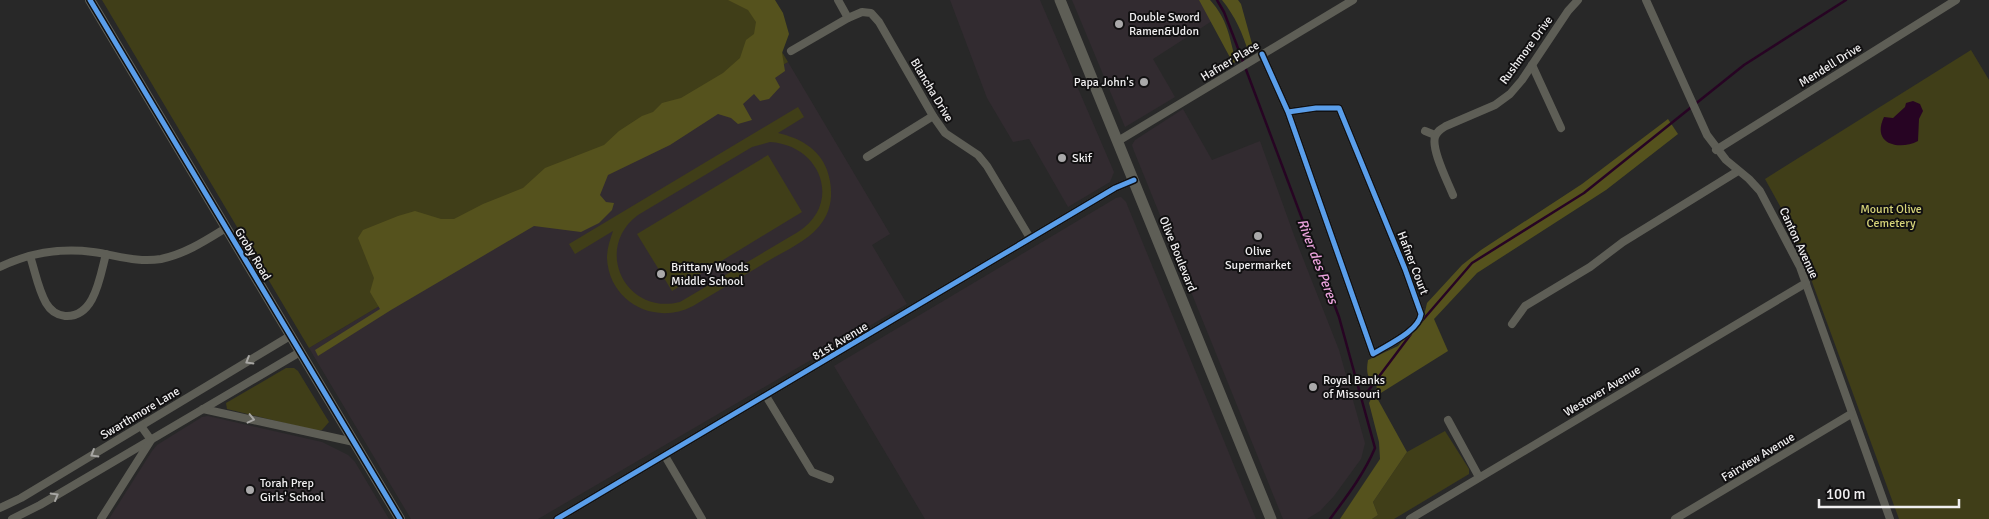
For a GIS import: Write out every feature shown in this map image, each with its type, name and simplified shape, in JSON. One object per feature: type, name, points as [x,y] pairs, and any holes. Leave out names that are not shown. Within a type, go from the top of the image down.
[{"type":"main road","name":"Olive Boulevard","points":[[1060,0],[1271,519]]},
{"type":"street","name":"Groby Road","points":[[90,0],[400,519]]},
{"type":"street","points":[[791,51],[848,18],[838,0]]},
{"type":"street","name":"Hafner Place","points":[[1118,141],[1353,0]]},
{"type":"street","name":"Rushmore Drive","points":[[1435,135],[1446,126],[1496,105],[1510,94],[1532,66],[1568,11],[1578,0]]},
{"type":"street","name":"Canton Avenue","points":[[1646,0],[1706,135],[1716,150],[1760,191],[1788,244],[1806,283],[1851,414],[1890,519]]},
{"type":"street","name":"Mendell Drive","points":[[1716,150],[1956,0]]},
{"type":"street","name":"Blancha Drive","points":[[848,18],[862,12],[871,13],[879,22],[933,116],[945,133],[978,155],[987,166],[1030,238]]},
{"type":"street","name":"Hafner Court","points":[[1259,56],[1288,112],[1373,354],[1412,330],[1420,320],[1421,314],[1403,263],[1339,108],[1316,108],[1288,112]]},
{"type":"street","points":[[1532,66],[1561,128]]},
{"type":"street","points":[[867,157],[933,116]]},
{"type":"street","points":[[1425,131],[1435,135],[1435,149],[1453,195]]},
{"type":"street","points":[[1512,324],[1525,306],[1590,267],[1623,242],[1738,170]]},
{"type":"street","name":"81st Avenue","points":[[557,519],[1114,188],[1134,180]]},
{"type":"street","points":[[0,267],[30,256],[71,250],[123,258],[159,259],[190,250],[226,228]]},
{"type":"street","points":[[30,256],[47,305],[59,314],[70,316],[80,313],[88,306],[96,290],[106,254]]},
{"type":"street","name":"Westover Avenue","points":[[1410,519],[1806,283]]},
{"type":"street","name":"Swarthmore Lane","points":[[0,508],[21,498],[290,336]]},
{"type":"street","points":[[12,519],[40,505],[300,352]]},
{"type":"street","points":[[766,396],[812,472],[830,479]]},
{"type":"street","points":[[203,409],[354,442]]},
{"type":"street","name":"Fairview Avenue","points":[[1675,519],[1851,414]]},
{"type":"street","points":[[1448,420],[1479,477]]},
{"type":"street","points":[[141,426],[151,440]]},
{"type":"street","points":[[101,519],[151,440]]},
{"type":"street","points":[[665,456],[702,519]]},
{"type":"shaded area","points":[[728,0],[775,0],[783,13],[789,34],[782,53],[785,71],[775,78],[780,87],[769,99],[760,101],[754,94],[743,104],[752,120],[738,124],[731,118],[718,114],[670,145],[608,175],[600,195],[606,202],[614,203],[612,210],[599,223],[581,232],[534,226],[391,310],[318,356],[315,350],[380,309],[370,292],[374,278],[358,238],[363,230],[415,211],[441,219],[454,219],[483,204],[523,188],[545,168],[604,145],[619,131],[642,116],[653,112],[662,103],[681,98],[723,73],[740,58],[746,40],[754,34],[756,22],[748,10]]},
{"type":"shaded area","points":[[950,0],[1040,0],[1114,172],[1110,182],[1068,207],[1029,139],[1013,142],[987,98]]},
{"type":"shaded area","points":[[1072,0],[1201,0],[1215,19],[1153,59],[1175,97],[1125,127]]},
{"type":"shaded area","points":[[1199,0],[1210,0],[1221,14],[1236,62],[1233,63]]},
{"type":"shaded area","points":[[1222,0],[1238,0],[1241,4],[1254,51],[1249,54],[1231,12]]},
{"type":"shaded area","name":"Brittany Woods Middle School","points":[[788,62],[890,234],[872,245],[907,304],[538,519],[411,519],[309,348]]},
{"type":"shaded area","points":[[1913,101],[1920,104],[1923,111],[1919,119],[1918,141],[1903,145],[1889,143],[1881,134],[1884,117],[1893,118],[1905,107],[1906,103]]},
{"type":"shaded area","points":[[1183,109],[1212,160],[1260,141],[1295,238],[1339,350],[1365,443],[1361,459],[1334,496],[1320,511],[1307,519],[1283,519],[1132,145],[1135,140]]},
{"type":"shaded area","points":[[1668,119],[1678,134],[1606,190],[1477,273],[1434,319],[1448,351],[1376,396],[1407,452],[1373,502],[1378,515],[1372,519],[1340,519],[1380,459],[1379,442],[1369,403],[1377,387],[1368,375],[1368,360],[1398,346],[1424,316],[1427,303],[1462,265],[1481,250],[1582,184]]},
{"type":"shaded area","points":[[1121,197],[1126,202],[1256,519],[925,519],[834,366],[1116,198]]},
{"type":"shaded area","name":"Torah Prep Girls' School","points":[[208,416],[322,442],[348,455],[355,462],[389,519],[109,519],[157,445],[202,417]]},
{"type":"green space","points":[[102,0],[751,0],[788,62],[309,348]]},
{"type":"green space","name":"Mount Olive Cemetery","points":[[1971,50],[1989,80],[1989,519],[1899,519],[1811,279],[1780,206],[1765,179]]},
{"type":"green space","points":[[798,107],[804,117],[778,133],[801,141],[814,150],[823,162],[829,176],[831,196],[829,209],[823,221],[812,234],[693,306],[678,311],[664,313],[636,306],[625,298],[616,287],[610,274],[607,258],[613,231],[575,254],[569,244]],"holes":[[[770,142],[788,146],[802,153],[813,164],[820,177],[822,192],[820,206],[812,220],[798,232],[680,302],[661,304],[644,299],[631,289],[622,276],[617,261],[618,244],[625,229],[638,215],[752,147]]]},
{"type":"green space","points":[[768,155],[802,212],[672,291],[637,234]]},
{"type":"green space","points":[[286,368],[294,368],[298,371],[329,422],[322,430],[317,431],[227,409],[226,403]]},
{"type":"green space","points":[[1445,431],[1469,469],[1469,474],[1394,519],[1372,519],[1378,515],[1373,502],[1407,452]]},
{"type":"waterway","name":"River des Peres","points":[[1217,0],[1224,12],[1236,43],[1339,317],[1375,448],[1360,476],[1330,519]]},
{"type":"waterway","points":[[1421,322],[1472,263],[1584,193],[1744,65],[1846,0]]},
{"type":"waterway","points":[[1362,399],[1411,334]]},
{"type":"cycle path","points":[[90,0],[400,519]]},
{"type":"cycle path","points":[[1262,54],[1288,112],[1373,354],[1409,332],[1415,326],[1421,314],[1405,269],[1339,108],[1316,108],[1288,112]]},
{"type":"cycle path","points":[[557,519],[1115,188],[1134,180]]},
{"type":"place","name":"Double Sword Ramen&Udon","points":[[1119,24]]},
{"type":"place","name":"Papa John's","points":[[1144,82]]},
{"type":"place","name":"Skif","points":[[1062,158]]},
{"type":"place","name":"Olive Supermarket","points":[[1258,236]]},
{"type":"place","name":"Brittany Woods Middle School","points":[[661,274]]},
{"type":"place","name":"Royal Banks of Missouri","points":[[1313,387]]},
{"type":"place","name":"Torah Prep Girls' School","points":[[250,490]]}]
